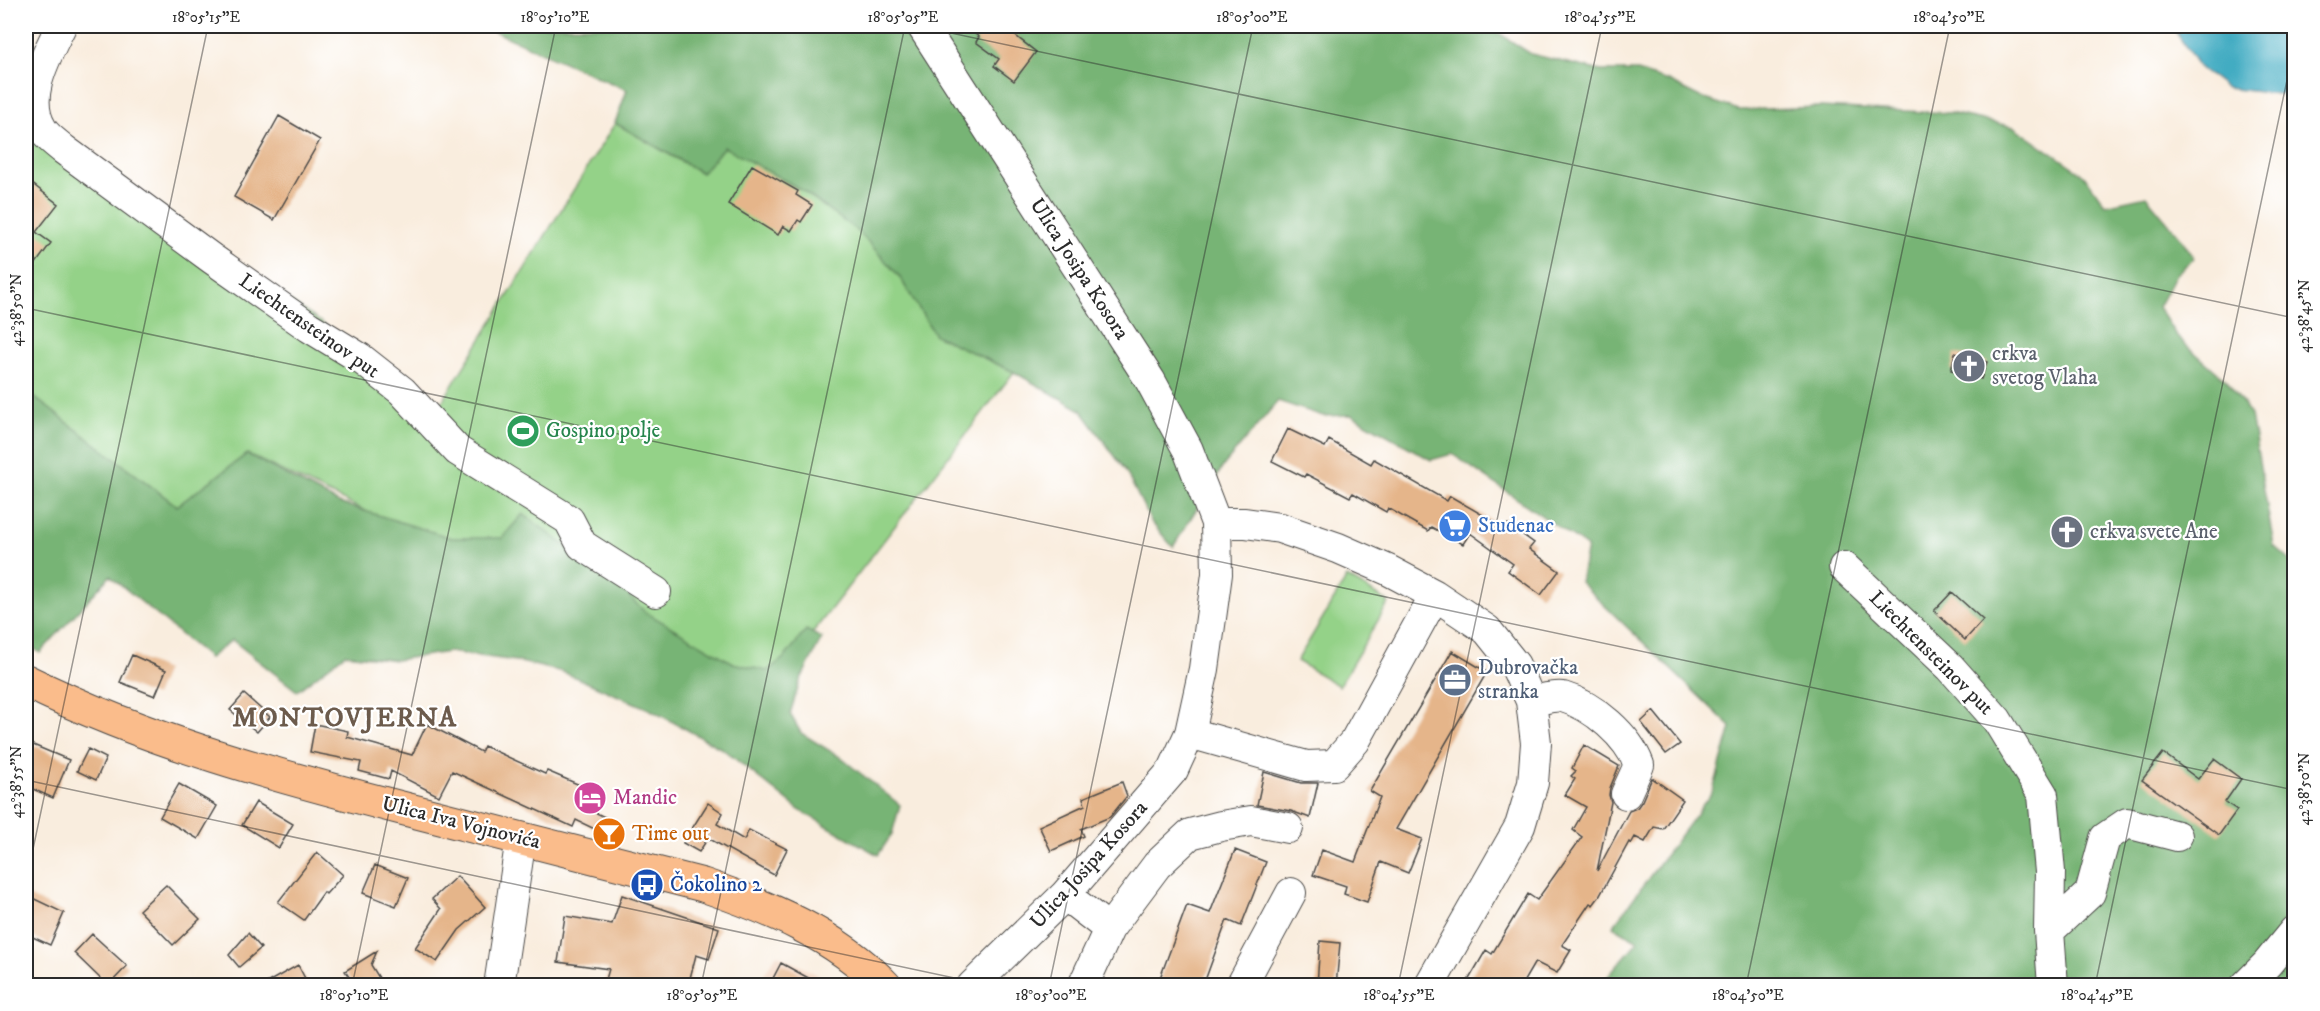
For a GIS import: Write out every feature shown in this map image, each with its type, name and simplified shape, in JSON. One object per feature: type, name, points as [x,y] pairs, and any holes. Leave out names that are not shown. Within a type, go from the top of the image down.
[{"type":"main road","name":"Ulica Iva Vojnovića","points":[[26,681],[119,723],[202,753],[311,785],[703,885],[765,908],[822,938],[861,965],[885,986]]},
{"type":"street","name":"Liechtensteinov put","points":[[61,26],[35,55],[35,112],[42,130],[63,149],[230,272],[309,327],[360,358],[402,391],[458,451],[569,520],[582,546],[656,592]]},
{"type":"street","name":"Ulica Josipa Kosora","points":[[922,26],[1150,380],[1188,450],[1216,523],[1217,574],[1211,624],[1190,733],[1168,776],[1065,895],[972,986]]},
{"type":"street","points":[[1216,523],[1269,526],[1300,534],[1388,570],[1435,595],[1487,630],[1515,665],[1531,701],[1536,743],[1533,783],[1520,826],[1428,986]]},
{"type":"street","name":"Liechtensteinov put","points":[[1845,567],[1950,667],[1997,720],[2043,795],[2050,872],[2049,931],[2053,986]]},
{"type":"street","points":[[1190,733],[1306,766],[1334,765],[1355,741],[1435,595]]},
{"type":"street","points":[[1531,701],[1561,696],[1588,708],[1613,729],[1634,754],[1639,765],[1626,794]]},
{"type":"street","points":[[1083,986],[1108,929],[1157,865],[1190,834],[1251,821],[1288,828]]},
{"type":"street","points":[[2049,931],[2090,893],[2105,838],[2127,823],[2178,836]]},
{"type":"street","points":[[499,986],[521,838]]},
{"type":"street","points":[[1240,986],[1291,893]]},
{"type":"street","points":[[1065,895],[1108,929]]},
{"type":"street","points":[[2245,986],[2295,931]]},
{"type":"shaded area","points":[[777,954],[837,985],[756,986]]},
{"type":"green space","points":[[482,26],[1488,26],[1531,54],[1601,71],[1637,71],[1668,81],[1702,98],[1739,110],[1819,107],[1950,113],[2014,127],[2084,175],[2105,205],[2146,196],[2181,238],[2194,258],[2176,274],[2158,307],[2177,337],[2227,381],[2251,415],[2274,546],[2294,564],[2294,985],[1601,985],[1638,941],[1613,926],[1713,791],[1731,727],[1580,582],[1587,547],[1452,454],[1431,460],[1352,415],[1323,416],[1278,401],[1224,465],[1173,547],[1152,523],[1125,470],[1081,410],[1014,372],[935,335],[899,276],[860,233],[800,189],[724,147],[702,173],[615,123],[627,90]]},
{"type":"green space","name":"Gospino polje","points":[[26,119],[406,381],[439,407],[615,123],[701,173],[723,146],[800,189],[861,233],[899,276],[935,335],[1014,372],[760,701],[247,454],[177,506],[26,391]]},
{"type":"green space","points":[[26,391],[177,506],[247,454],[339,503],[452,538],[502,538],[523,514],[615,583],[645,612],[733,663],[767,671],[785,657],[806,630],[822,638],[800,681],[790,714],[801,733],[840,757],[900,805],[892,834],[878,855],[799,810],[724,750],[651,710],[563,672],[516,661],[449,652],[396,660],[345,654],[297,691],[232,640],[209,658],[110,576],[40,653],[26,643]]},
{"type":"green space","points":[[1347,577],[1389,602],[1339,686],[1297,661]]},
{"type":"water","points":[[2172,26],[2294,26],[2294,96],[2226,88],[2199,67]]},
{"type":"building","points":[[964,26],[1003,26],[1036,52],[1014,81],[994,66],[999,59],[976,42],[979,37]]},
{"type":"building","points":[[279,116],[320,140],[274,220],[234,197]]},
{"type":"building","points":[[752,165],[798,191],[796,195],[812,205],[801,222],[798,220],[791,231],[783,226],[778,235],[728,204]]},
{"type":"building","points":[[26,179],[58,204],[36,232],[51,243],[26,277]]},
{"type":"building","name":"crkva svetog Vlaha","points":[[1955,353],[1987,362],[1981,379],[1951,370]]},
{"type":"building","points":[[1288,429],[1325,447],[1329,440],[1371,464],[1374,459],[1447,501],[1450,496],[1505,528],[1508,524],[1534,543],[1529,549],[1559,571],[1541,595],[1508,571],[1513,564],[1470,533],[1463,544],[1431,527],[1428,531],[1388,508],[1386,512],[1353,493],[1350,497],[1306,474],[1304,477],[1272,461]]},
{"type":"building","points":[[1952,592],[1983,620],[1965,640],[1934,611]]},
{"type":"building","points":[[1452,651],[1487,672],[1396,829],[1422,839],[1408,873],[1381,862],[1367,902],[1344,894],[1346,886],[1313,875],[1322,850],[1355,862],[1380,797],[1370,791]]},
{"type":"building","points":[[132,655],[166,670],[155,696],[120,682]]},
{"type":"building","points":[[244,694],[270,717],[257,732],[230,710]]},
{"type":"building","points":[[1653,711],[1680,744],[1666,754],[1641,722]]},
{"type":"building","points":[[315,724],[348,731],[347,737],[412,755],[427,724],[481,752],[484,746],[545,774],[547,771],[589,789],[582,806],[615,822],[609,836],[576,820],[573,827],[452,771],[439,796],[391,771],[389,779],[359,771],[361,762],[310,752]]},
{"type":"building","points":[[26,742],[69,760],[53,798],[26,786]]},
{"type":"building","points":[[1584,745],[1619,766],[1610,788],[1611,802],[1597,871],[1629,811],[1637,808],[1642,801],[1652,778],[1683,800],[1663,829],[1654,827],[1645,842],[1635,837],[1631,844],[1629,842],[1599,897],[1593,905],[1590,903],[1562,945],[1571,950],[1557,973],[1535,962],[1521,986],[1465,986],[1486,950],[1492,954],[1528,894],[1537,900],[1582,837],[1573,830],[1586,807],[1565,795],[1575,779],[1571,776],[1576,771],[1572,768]]},
{"type":"building","points":[[88,749],[106,758],[96,780],[77,771]]},
{"type":"building","points":[[2163,753],[2198,779],[2214,759],[2241,779],[2225,802],[2237,810],[2219,835],[2142,780]]},
{"type":"building","points":[[1264,772],[1301,783],[1318,783],[1310,818],[1291,811],[1257,805]]},
{"type":"building","points":[[1122,782],[1127,796],[1110,817],[1081,829],[1084,836],[1051,851],[1039,826],[1085,805],[1083,798]]},
{"type":"building","points":[[179,784],[217,806],[198,839],[160,817]]},
{"type":"building","points":[[256,802],[293,824],[279,848],[242,825]]},
{"type":"building","points":[[708,803],[723,813],[717,824],[744,840],[749,830],[787,849],[774,875],[708,838],[699,852],[683,843]]},
{"type":"building","points":[[1235,850],[1266,862],[1241,926],[1227,920],[1203,986],[1157,986],[1187,905],[1210,913]]},
{"type":"building","points":[[317,852],[343,875],[326,894],[324,892],[304,920],[278,902]]},
{"type":"building","points":[[375,865],[408,878],[396,906],[363,893]]},
{"type":"building","points":[[457,876],[485,907],[459,930],[437,962],[415,948],[441,909],[432,899]]},
{"type":"building","points":[[166,885],[200,919],[173,945],[139,910]]},
{"type":"building","points":[[26,895],[64,913],[50,945],[26,934]]},
{"type":"building","points":[[622,895],[719,928],[709,959],[696,955],[688,986],[614,986],[605,983],[609,969],[558,962],[565,916],[612,924]]},
{"type":"building","points":[[248,933],[261,948],[239,967],[229,955]]},
{"type":"building","points":[[92,934],[127,966],[108,986],[74,953]]},
{"type":"building","points":[[1320,941],[1340,943],[1336,986],[1317,986]]},
{"type":"building","points":[[377,951],[371,965],[384,986],[355,986],[345,971]]},
{"type":"building","points":[[781,963],[823,986],[769,986]]},
{"type":"building","points":[[298,965],[309,986],[261,986]]},
{"type":"place","name":"crkva svetog Vlaha","points":[[1969,366]]},
{"type":"place","name":"Gospino polje","points":[[523,431]]},
{"type":"place","name":"Studenac","points":[[1455,526]]},
{"type":"place","name":"crkva svete Ane","points":[[2067,532]]},
{"type":"place","name":"Dubrovačka stranka","points":[[1455,680]]},
{"type":"place","name":"Mandic","points":[[590,798]]},
{"type":"place","name":"Time out","points":[[609,834]]},
{"type":"place","name":"Čokolino 2","points":[[647,885]]},
{"type":"district","name":"MONTOVJERNA","points":[[345,718]]}]
